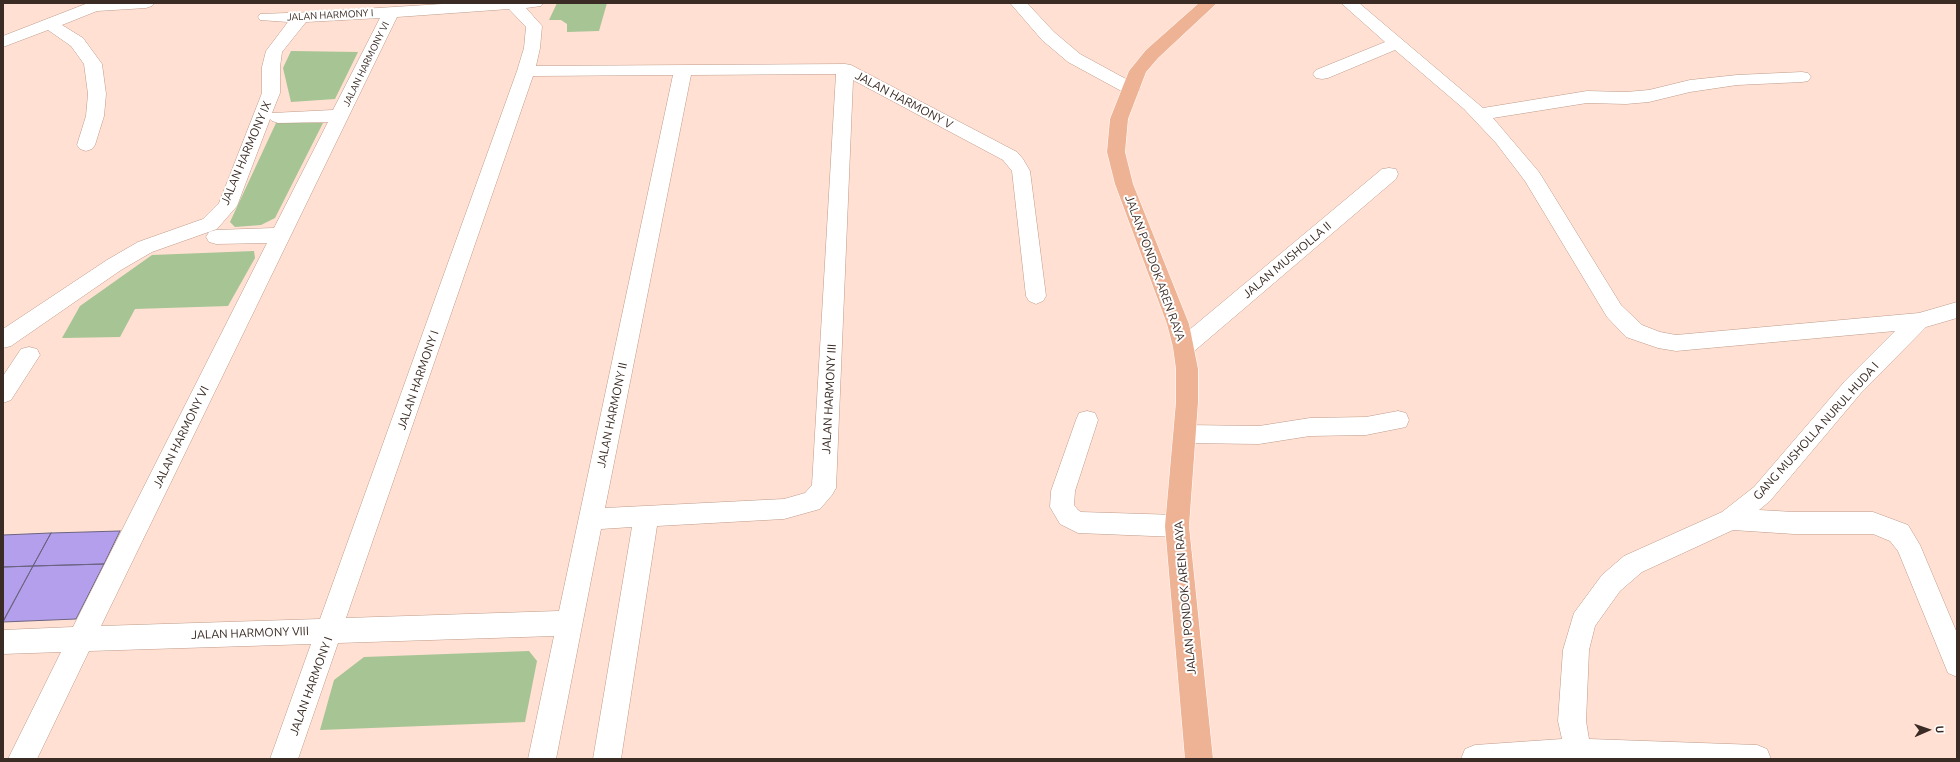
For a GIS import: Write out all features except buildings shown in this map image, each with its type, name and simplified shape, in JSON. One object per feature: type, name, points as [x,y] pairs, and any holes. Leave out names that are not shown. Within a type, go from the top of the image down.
[{"type":"main road","name":"JALAN PONDOK AREN RAYA","points":[[1199,759],[1177,526],[1185,434],[1187,382],[1184,347],[1178,324],[1124,184],[1116,152],[1119,118],[1138,71],[1152,54],[1209,3]]},
{"type":"street","points":[[3,42],[95,6],[146,3]]},
{"type":"street","points":[[1018,3],[1048,36],[1074,58],[1130,90]]},
{"type":"street","points":[[1349,3],[1470,105],[1502,139],[1532,177],[1614,312],[1634,331],[1658,340],[1676,343],[1919,321],[1957,310]]},
{"type":"street","name":"JALAN HARMONY I","points":[[266,17],[301,17],[521,4],[534,26],[532,48],[526,71],[284,759]]},
{"type":"street","name":"JALAN HARMONY VI","points":[[22,759],[391,12]]},
{"type":"street","name":"JALAN HARMONY IX","points":[[3,340],[114,265],[145,247],[210,224],[227,206],[271,93],[271,67],[274,51],[301,17]]},
{"type":"street","points":[[50,24],[76,42],[92,64],[98,94],[95,116],[86,145]]},
{"type":"street","points":[[1322,74],[1397,43]]},
{"type":"street","name":"JALAN HARMONY V","points":[[526,71],[845,69],[1010,156],[1016,163],[1021,171],[1036,296]]},
{"type":"street","name":"JALAN HARMONY III","points":[[591,519],[784,509],[812,502],[824,488],[845,69]]},
{"type":"street","name":"JALAN HARMONY II","points":[[542,759],[683,70]]},
{"type":"street","points":[[1479,115],[1587,97],[1626,98],[1649,96],[1690,86],[1721,82],[1802,77]]},
{"type":"street","name":"JALAN HARMONY VI","points":[[278,117],[340,116]]},
{"type":"street","name":"JALAN MUSHOLLA II","points":[[1184,347],[1389,174]]},
{"type":"street","points":[[216,237],[281,234]]},
{"type":"street","name":"GANG MUSHOLLA NURUL HUDA I","points":[[1578,752],[1572,721],[1576,650],[1582,621],[1611,583],[1633,564],[1731,519],[1762,494],[1853,387],[1919,321]]},
{"type":"street","points":[[3,394],[29,355]]},
{"type":"street","points":[[1087,420],[1063,490],[1062,507],[1069,517],[1078,522],[1177,526]]},
{"type":"street","points":[[1185,434],[1259,435],[1310,427],[1366,426],[1398,420]]},
{"type":"street","points":[[607,759],[646,517]]},
{"type":"street","points":[[1731,519],[1794,523],[1873,523],[1899,533],[1908,545],[1957,664]]},
{"type":"street","name":"JALAN HARMONY VIII","points":[[3,642],[570,622]]},
{"type":"street","points":[[1475,759],[1578,752],[1757,759]]},
{"type":"green space","points":[[557,3],[607,3],[599,31],[567,32],[567,24],[561,20],[549,20]]},
{"type":"green space","points":[[291,51],[358,52],[335,99],[291,102],[283,68]]},
{"type":"green space","points":[[276,123],[323,123],[275,218],[261,225],[235,227],[230,222]]},
{"type":"green space","points":[[254,251],[255,258],[228,306],[135,309],[120,337],[62,338],[80,306],[152,255]]},
{"type":"green space","points":[[529,651],[537,661],[525,722],[320,730],[334,680],[364,657]]}]
